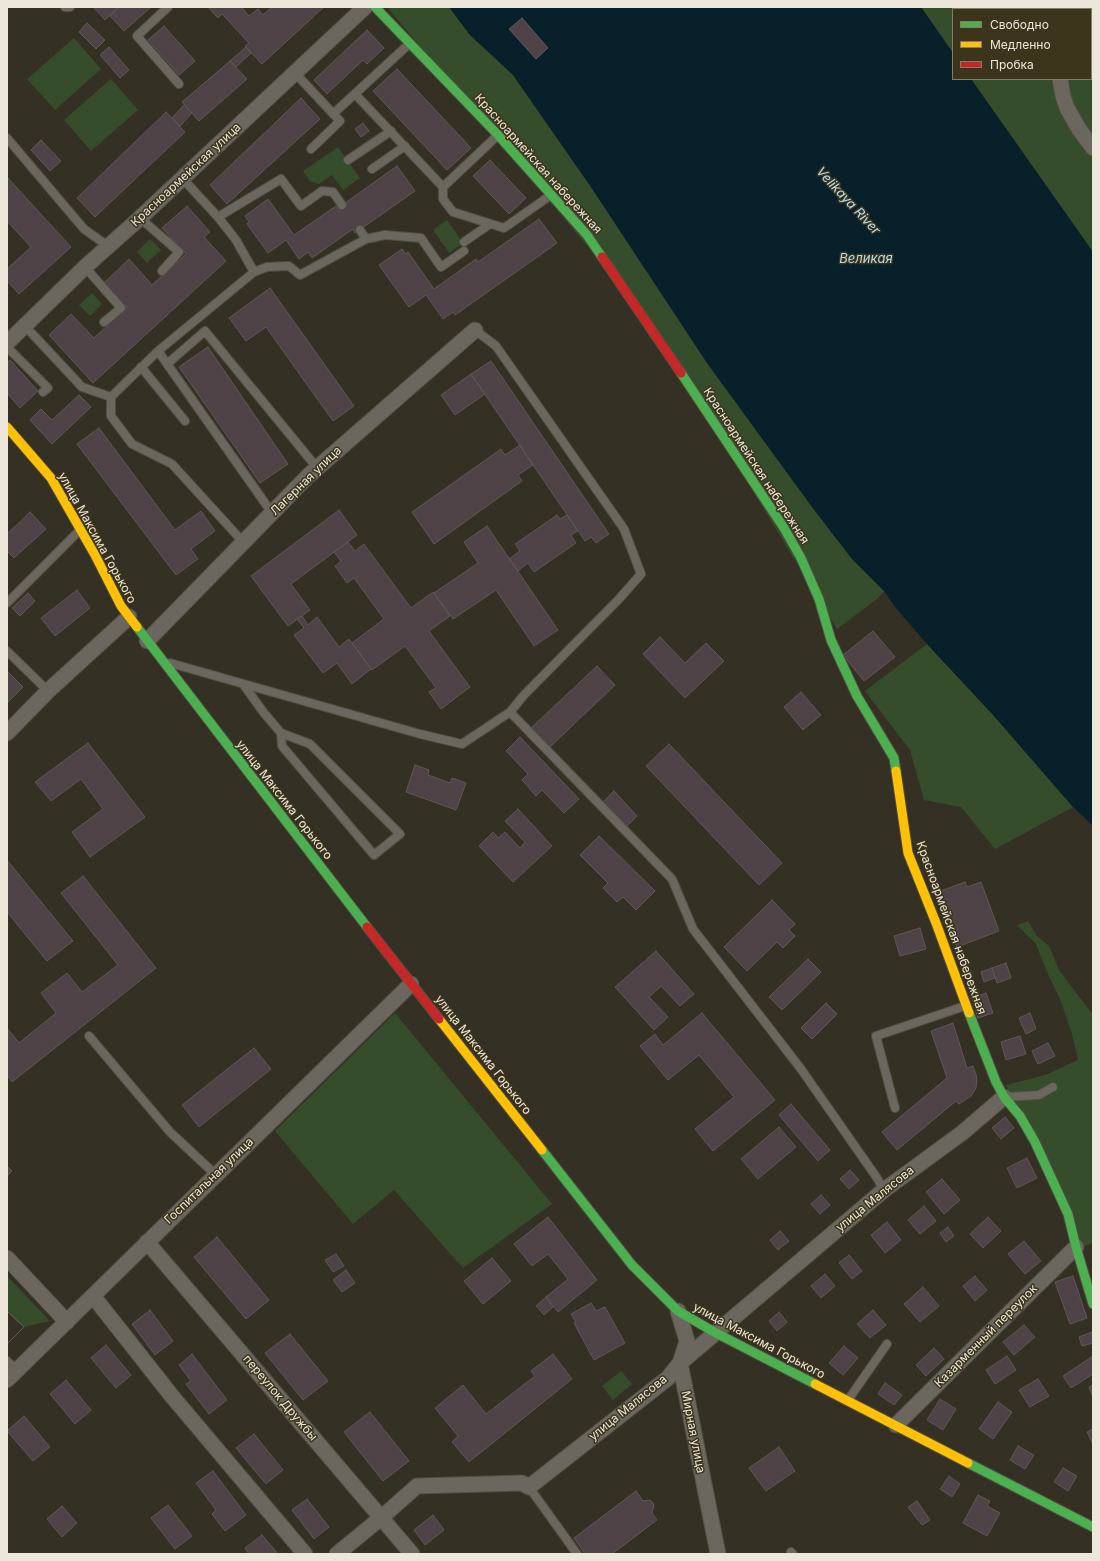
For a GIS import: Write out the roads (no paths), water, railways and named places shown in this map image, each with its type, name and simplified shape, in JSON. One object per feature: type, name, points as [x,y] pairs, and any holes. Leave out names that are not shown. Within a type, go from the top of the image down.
[{"type":"main road","name":"Красноармейская набережная","points":[[375,7],[498,135],[587,235],[784,528],[801,558],[819,599],[831,640],[854,689],[894,758],[908,853],[996,1082],[1004,1097],[1020,1116],[1035,1142],[1068,1214],[1076,1248],[1093,1304]]},
{"type":"main road","name":"улица Максима Горького","points":[[7,427],[51,478],[95,555],[121,606],[147,642],[411,984],[632,1265],[678,1311],[716,1333],[1093,1527]]},
{"type":"street","name":"Красноармейская улица","points":[[7,343],[85,267],[140,218],[365,7]]},
{"type":"street","points":[[1060,80],[1067,108],[1079,129],[1093,148]]},
{"type":"street","name":"Лагерная улица","points":[[147,642],[272,513],[318,469],[475,330]]},
{"type":"street","points":[[7,733],[48,691],[129,617]]},
{"type":"street","name":"Госпитальная улица","points":[[10,1370],[68,1322],[147,1242],[411,984]]},
{"type":"street","name":"улица Малясова","points":[[528,1487],[668,1378],[680,1363],[884,1190],[962,1132],[1004,1097]]},
{"type":"street","name":"переулок Дружбы","points":[[147,1242],[412,1554]]},
{"type":"street","name":"Казарменный переулок","points":[[896,1425],[1076,1248]]},
{"type":"street","points":[[7,1258],[68,1322]]},
{"type":"street","points":[[93,1296],[171,1395],[305,1554]]},
{"type":"street","name":"Мирная улица","points":[[678,1311],[687,1341],[680,1363],[718,1554]]},
{"type":"street","points":[[337,1554],[417,1486],[522,1483],[528,1487]]},
{"type":"lane","points":[[65,7],[70,7]]},
{"type":"lane","points":[[168,7],[138,36],[179,84]]},
{"type":"lane","points":[[334,114],[409,43]]},
{"type":"lane","points":[[295,73],[340,121],[311,149]]},
{"type":"lane","points":[[355,94],[443,187],[443,199],[453,212],[504,228],[552,194]]},
{"type":"lane","points":[[348,160],[391,131]]},
{"type":"lane","points":[[443,187],[498,135]]},
{"type":"lane","points":[[7,138],[84,228],[108,246]]},
{"type":"lane","points":[[372,169],[405,146]]},
{"type":"lane","points":[[182,178],[218,217],[236,240],[254,272]]},
{"type":"lane","points":[[218,217],[282,179],[301,206],[322,191],[333,192],[342,205]]},
{"type":"lane","points":[[140,218],[179,252],[162,271]]},
{"type":"lane","points":[[464,242],[490,224]]},
{"type":"lane","points":[[360,230],[366,239]]},
{"type":"lane","points":[[244,543],[172,464],[132,444],[111,416],[111,397],[158,351],[254,272],[267,267],[289,266],[300,275],[366,239],[385,235],[421,238],[441,267],[464,251]]},
{"type":"lane","points":[[85,267],[121,308],[104,322]]},
{"type":"lane","points":[[25,326],[82,387],[111,397]]},
{"type":"lane","points":[[162,661],[420,734],[462,744],[510,712],[619,599],[641,574],[624,529],[496,346],[475,330]]},
{"type":"lane","points":[[167,364],[205,331],[318,469]]},
{"type":"lane","points":[[7,347],[48,388],[43,392]]},
{"type":"lane","points":[[158,351],[272,513]]},
{"type":"lane","points":[[141,367],[185,422]]},
{"type":"lane","points":[[7,603],[80,530]]},
{"type":"lane","points":[[7,651],[48,691]]},
{"type":"lane","points":[[244,684],[264,713],[281,733],[310,744],[400,834],[374,855],[282,746],[281,733]]},
{"type":"lane","points":[[510,712],[672,879],[693,929],[801,1069],[884,1190]]},
{"type":"lane","points":[[895,1108],[876,1036],[966,1006]]},
{"type":"lane","points":[[89,1036],[170,1132],[216,1175]]},
{"type":"lane","points":[[1004,1097],[1015,1095],[1039,1095],[1053,1087]]},
{"type":"lane","points":[[848,1401],[886,1344]]},
{"type":"lane","points":[[528,1487],[578,1554]]},
{"type":"water","name":"Великая","points":[[449,7],[921,7],[952,52],[952,80],[972,80],[1093,252],[1093,826],[1073,807],[994,716],[927,644],[895,607],[884,591],[852,559],[812,507],[707,363],[591,187],[513,75],[470,35]]},
{"type":"water label","name":"Velikaya River","points":[[848,201]]}]
